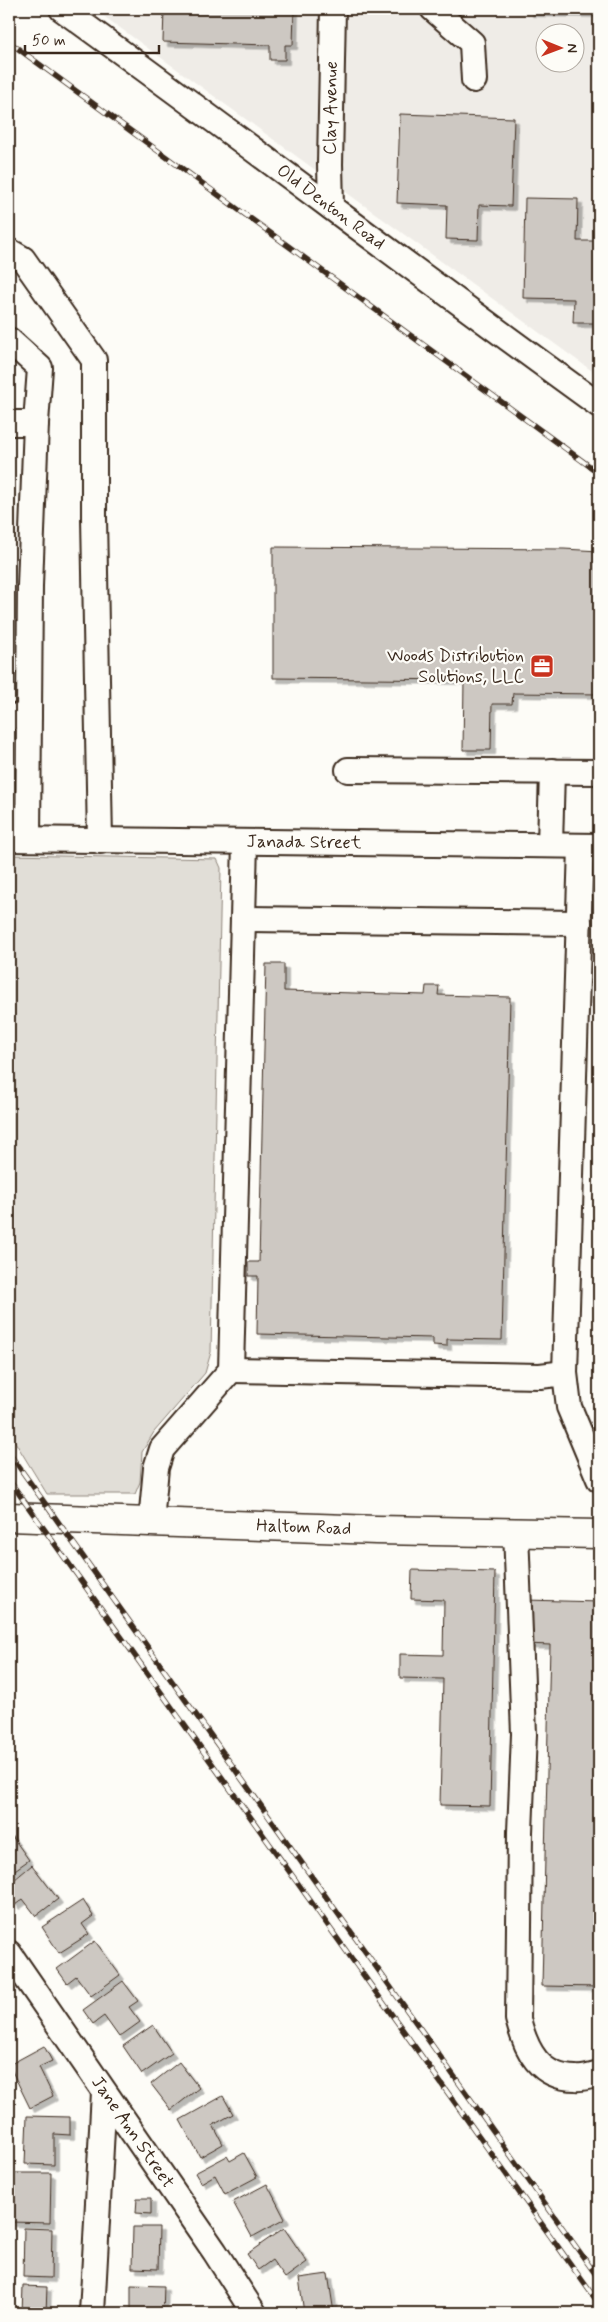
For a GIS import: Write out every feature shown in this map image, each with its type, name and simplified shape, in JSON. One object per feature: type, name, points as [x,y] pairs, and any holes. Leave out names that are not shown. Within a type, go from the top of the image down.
[{"type":"main road","name":"Haltom Road","points":[[9,1517],[599,1534]]},
{"type":"street","name":"Old Denton Road","points":[[62,9],[599,404]]},
{"type":"street","name":"Clay Avenue","points":[[332,9],[330,164],[332,207]]},
{"type":"street","points":[[434,9],[472,43],[474,80]]},
{"type":"street","points":[[9,251],[22,259],[94,360],[94,518],[100,841]]},
{"type":"street","points":[[9,340],[40,368],[30,586],[19,717],[19,839]]},
{"type":"street","points":[[9,423],[36,423]]},
{"type":"street","points":[[348,770],[599,772]]},
{"type":"street","points":[[550,845],[552,771]]},
{"type":"street","name":"Janada Street","points":[[19,839],[590,846]]},
{"type":"street","points":[[151,1522],[156,1468],[162,1449],[231,1370],[245,843]]},
{"type":"street","points":[[590,846],[579,923],[565,1372],[569,1407],[599,1479]]},
{"type":"street","points":[[243,919],[579,923]]},
{"type":"street","points":[[231,1370],[540,1376],[565,1372]]},
{"type":"street","points":[[516,1532],[524,1734],[520,1832],[518,2019],[524,2042],[544,2070],[576,2078],[599,2074]]},
{"type":"street","name":"Jane Ann Street","points":[[9,1953],[215,2252],[254,2313]]},
{"type":"street","points":[[92,2313],[104,2092]]},
{"type":"shaded area","points":[[94,9],[599,9],[599,376]]},
{"type":"shaded area","points":[[9,855],[217,859],[221,868],[211,1352],[205,1373],[154,1432],[142,1452],[140,1482],[135,1494],[47,1494],[9,1432]]},
{"type":"building","points":[[164,9],[294,9],[293,45],[285,45],[285,60],[270,60],[270,45],[163,42]]},
{"type":"building","points":[[528,9],[599,9],[599,13],[528,12]]},
{"type":"building","points":[[400,114],[514,118],[511,206],[479,205],[478,240],[446,239],[447,205],[397,203]]},
{"type":"building","points":[[525,198],[578,199],[577,241],[599,241],[599,323],[573,323],[574,299],[523,298]]},
{"type":"building","points":[[273,547],[564,549],[599,551],[599,694],[513,693],[512,704],[492,704],[491,750],[463,750],[464,680],[273,678]]},
{"type":"building","points":[[266,964],[284,964],[284,991],[425,995],[426,986],[439,986],[438,995],[510,997],[502,1340],[447,1339],[447,1346],[433,1345],[433,1338],[257,1334],[258,1276],[248,1276],[248,1262],[259,1262]]},
{"type":"building","points":[[412,1570],[495,1572],[490,1806],[440,1805],[443,1679],[400,1678],[400,1654],[443,1655],[444,1600],[411,1599]]},
{"type":"building","points":[[526,1600],[599,1602],[599,1987],[542,1986],[550,1645],[526,1644]]},
{"type":"building","points":[[9,1832],[29,1860],[9,1874]]},
{"type":"building","points":[[32,1865],[58,1899],[36,1916],[23,1899],[15,1905],[9,1896],[9,1884]]},
{"type":"building","points":[[83,1900],[93,1916],[82,1924],[89,1934],[59,1953],[42,1927]]},
{"type":"building","points":[[95,1941],[120,1975],[91,1996],[76,1976],[67,1983],[57,1969]]},
{"type":"building","points":[[123,1981],[138,2001],[129,2007],[140,2022],[119,2037],[104,2016],[93,2024],[83,2010]]},
{"type":"building","points":[[153,2025],[172,2053],[142,2074],[123,2046]]},
{"type":"building","points":[[44,2046],[52,2061],[39,2067],[53,2096],[30,2108],[9,2065]]},
{"type":"building","points":[[179,2062],[199,2088],[171,2110],[151,2084]]},
{"type":"building","points":[[223,2096],[233,2114],[213,2125],[223,2144],[200,2157],[180,2120]]},
{"type":"building","points":[[9,2116],[11,2116],[10,2142],[9,2142]]},
{"type":"building","points":[[27,2116],[70,2117],[70,2135],[54,2134],[54,2165],[25,2164]]},
{"type":"building","points":[[244,2153],[257,2177],[225,2194],[215,2175],[201,2183],[195,2173],[227,2156],[230,2161]]},
{"type":"building","points":[[9,2173],[51,2173],[50,2223],[10,2222]]},
{"type":"building","points":[[267,2184],[285,2219],[252,2237],[233,2202]]},
{"type":"building","points":[[137,2198],[151,2198],[151,2214],[136,2213]]},
{"type":"building","points":[[133,2227],[159,2227],[158,2269],[132,2268]]},
{"type":"building","points":[[24,2228],[52,2229],[51,2278],[23,2277]]},
{"type":"building","points":[[284,2228],[307,2262],[285,2278],[272,2260],[258,2270],[247,2254]]},
{"type":"building","points":[[328,2274],[334,2313],[304,2313],[299,2278]]},
{"type":"building","points":[[131,2285],[164,2286],[163,2313],[131,2313]]},
{"type":"building","points":[[23,2286],[47,2287],[46,2313],[22,2313]]},
{"type":"railway","points":[[9,42],[599,473]]},
{"type":"railway","points":[[9,1453],[599,2279]]},
{"type":"railway","points":[[9,1480],[599,2304]]},
{"type":"place","name":"Woods Distribution Solutions, LLC","points":[[542,666]]}]
